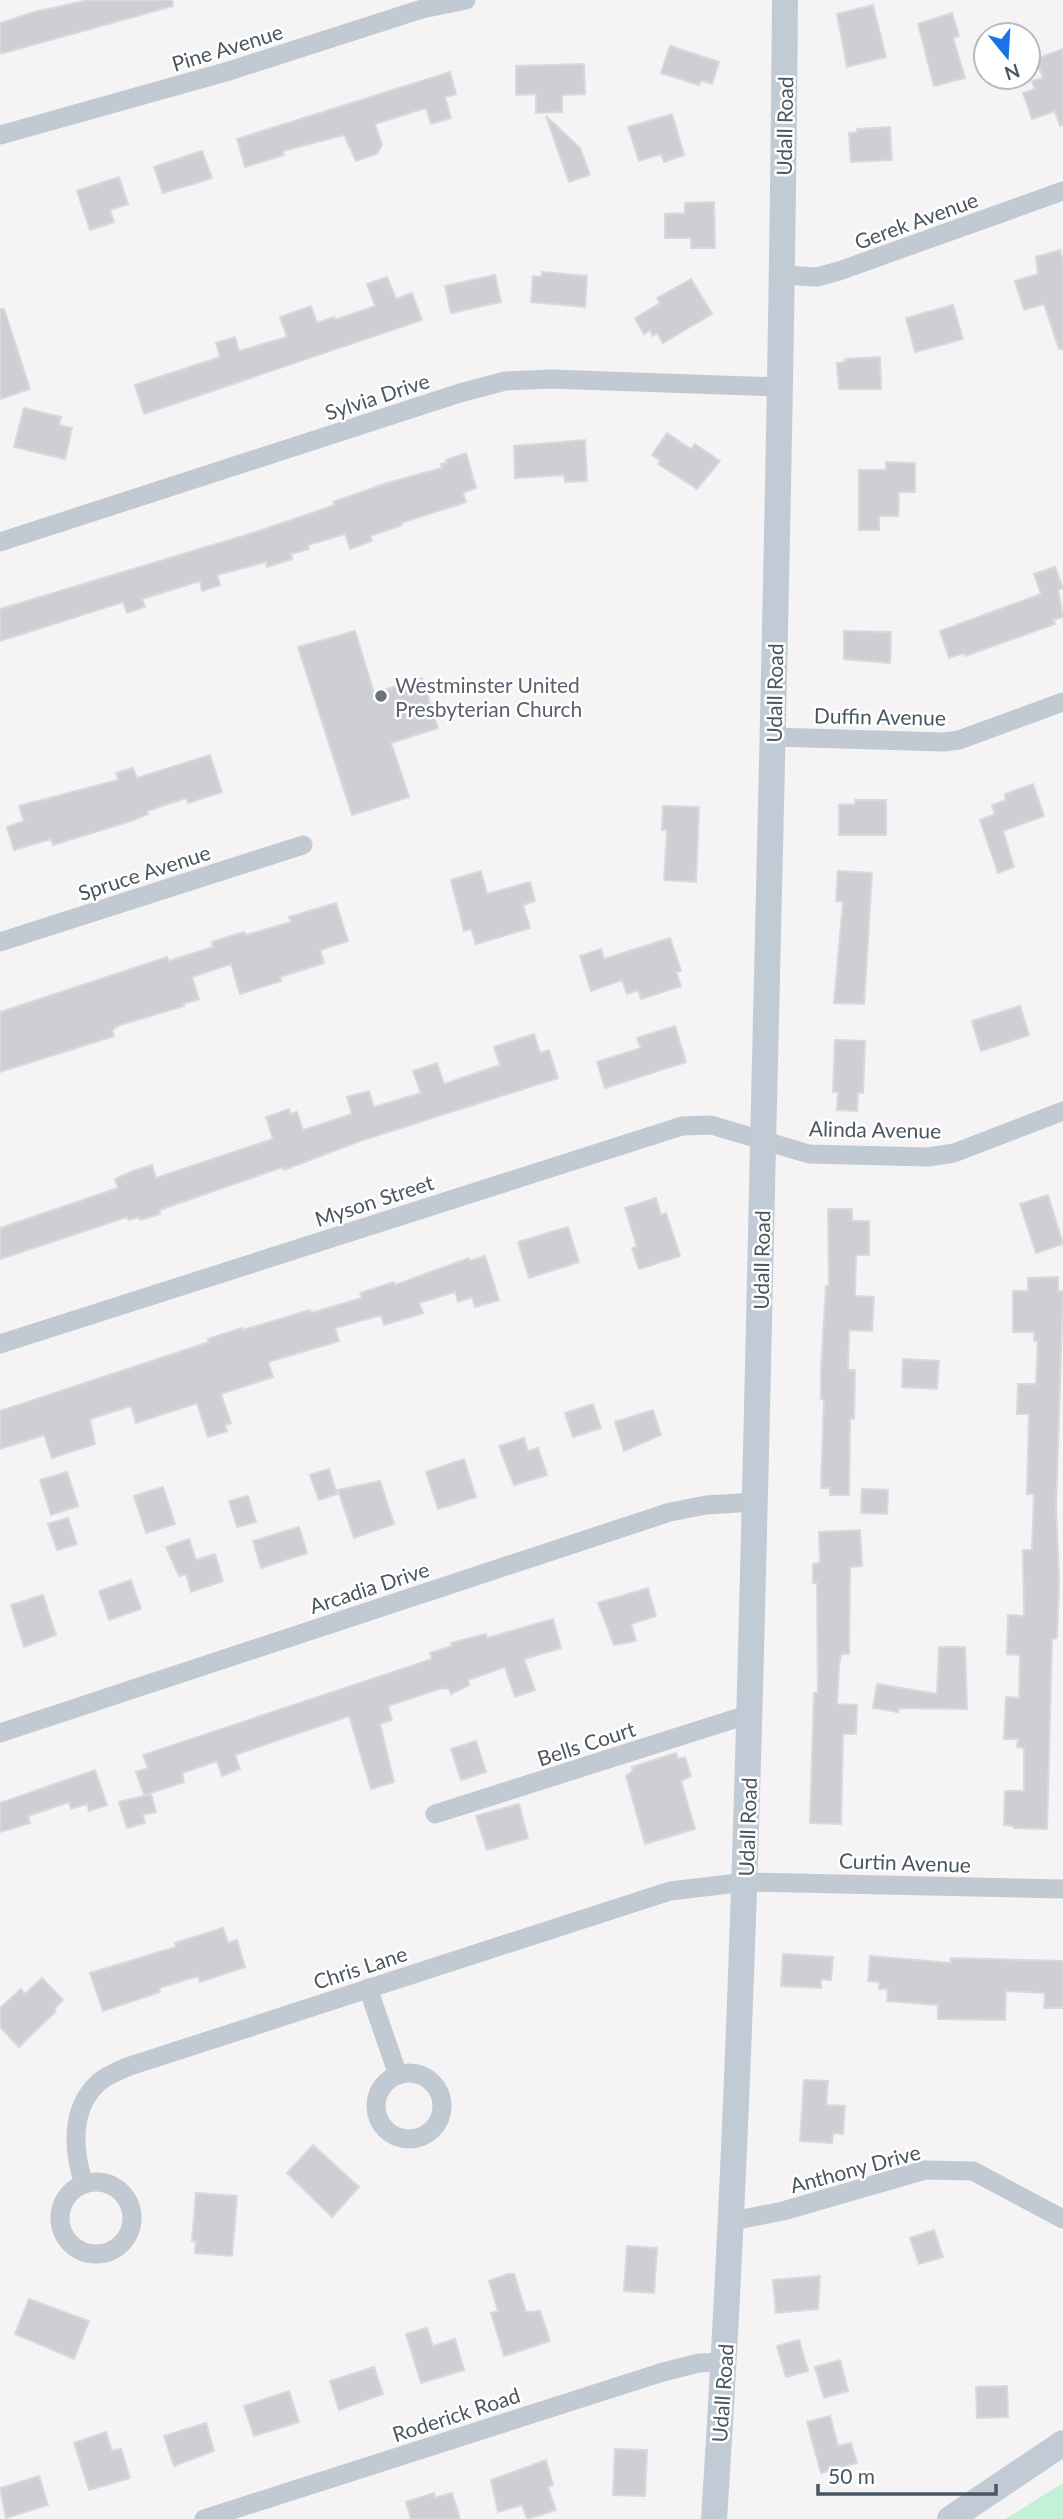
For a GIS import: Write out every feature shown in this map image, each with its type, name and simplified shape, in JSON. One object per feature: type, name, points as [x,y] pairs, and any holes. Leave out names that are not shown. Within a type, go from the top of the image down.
[{"type":"main road","name":"Udall Road","points":[[714,2519],[732,2221],[746,1882],[781,387],[785,0]]},
{"type":"main road","points":[[950,2519],[1063,2443]]},
{"type":"street","name":"Pine Avenue","points":[[0,135],[229,71],[422,9],[466,0]]},
{"type":"street","name":"Gerek Avenue","points":[[782,275],[817,277],[839,271],[1063,191]]},
{"type":"street","name":"Sylvia Drive","points":[[0,542],[460,393],[505,382],[551,379],[781,387]]},
{"type":"street","name":"Duffin Avenue","points":[[773,737],[944,742],[959,740],[1063,702]]},
{"type":"street","name":"Spruce Avenue","points":[[0,942],[303,845]]},
{"type":"street","name":"Alinda Avenue","points":[[763,1140],[809,1154],[940,1157],[1063,1111]]},
{"type":"street","name":"Myson Street","points":[[0,1344],[668,1129],[711,1125],[763,1140]]},
{"type":"street","name":"Arcadia Drive","points":[[0,1733],[670,1512],[705,1505],[755,1502]]},
{"type":"street","name":"Bells Court","points":[[435,1814],[750,1714]]},
{"type":"street","name":"Curtin Avenue","points":[[746,1882],[1063,1889]]},
{"type":"street","name":"Chris Lane","points":[[84,2184],[77,2164],[76,2136],[80,2106],[98,2082],[127,2067],[670,1891],[746,1882]]},
{"type":"street","points":[[368,1988],[398,2075]]},
{"type":"street","name":"Anthony Drive","points":[[732,2221],[783,2211],[925,2170],[973,2171],[1063,2219]]},
{"type":"street","name":"Roderick Road","points":[[204,2519],[663,2372],[699,2363],[724,2362]]},
{"type":"green space","points":[[1063,2483],[1063,2519],[1005,2519]]},
{"type":"building","points":[[89,0],[172,0],[173,6],[0,54],[0,23],[34,12]]},
{"type":"building","points":[[873,5],[886,57],[847,67],[837,14]]},
{"type":"building","points":[[952,13],[959,36],[953,38],[965,78],[934,86],[918,24]]},
{"type":"building","points":[[670,46],[719,62],[712,84],[701,80],[699,85],[661,73]]},
{"type":"building","points":[[1063,49],[1063,125],[1060,126],[1055,111],[1032,119],[1023,93],[1042,91],[1042,57]]},
{"type":"building","points":[[584,64],[585,94],[562,95],[562,112],[536,113],[536,94],[516,95],[516,66]]},
{"type":"building","points":[[450,72],[456,94],[445,97],[451,118],[431,124],[426,108],[375,124],[382,145],[377,154],[356,161],[344,135],[283,151],[284,155],[245,167],[237,139]]},
{"type":"building","points":[[672,114],[684,155],[664,162],[661,154],[639,161],[628,127]]},
{"type":"building","points":[[546,116],[580,148],[590,175],[569,182]]},
{"type":"building","points":[[890,127],[892,160],[851,162],[849,133],[857,132],[857,129]]},
{"type":"building","points":[[202,151],[212,178],[163,193],[154,167]]},
{"type":"building","points":[[119,177],[128,204],[110,210],[114,222],[90,230],[77,191]]},
{"type":"building","points":[[714,202],[715,248],[691,248],[691,238],[665,238],[665,214],[685,213],[685,203]]},
{"type":"building","points":[[1060,250],[1063,260],[1063,349],[1059,349],[1044,304],[1024,310],[1015,281],[1038,274],[1036,257]]},
{"type":"building","points":[[542,272],[587,276],[585,307],[531,302],[533,276],[542,277]]},
{"type":"building","points":[[495,275],[501,302],[451,313],[445,286]]},
{"type":"building","points":[[387,277],[396,299],[412,293],[422,320],[144,414],[135,385],[220,357],[216,343],[235,337],[239,351],[287,337],[280,317],[311,306],[317,323],[334,317],[335,320],[375,306],[367,284]]},
{"type":"building","points":[[691,279],[712,314],[663,343],[657,333],[653,336],[650,330],[644,334],[635,318],[660,303],[657,298]]},
{"type":"building","points":[[953,305],[963,339],[915,352],[906,318]]},
{"type":"building","points":[[0,309],[4,309],[30,389],[0,399]]},
{"type":"building","points":[[880,357],[881,389],[839,389],[837,363],[845,362],[845,359]]},
{"type":"building","points":[[24,408],[61,417],[59,425],[72,428],[65,459],[14,447]]},
{"type":"building","points":[[667,433],[691,449],[695,444],[720,461],[697,489],[658,464],[661,461],[652,455]]},
{"type":"building","points":[[585,440],[587,481],[565,482],[564,475],[515,478],[514,446]]},
{"type":"building","points":[[466,453],[476,488],[463,493],[466,502],[401,523],[402,525],[370,536],[372,541],[350,549],[345,534],[308,545],[309,549],[291,554],[292,559],[267,567],[266,562],[217,575],[220,585],[202,591],[200,581],[142,599],[145,607],[127,613],[123,602],[0,641],[0,609],[256,532],[335,505],[333,502],[387,483],[442,468],[441,464],[447,463],[446,460]]},
{"type":"building","points":[[886,462],[915,463],[915,492],[899,492],[898,516],[879,516],[879,530],[859,530],[859,470],[886,470]]},
{"type":"building","points":[[1055,567],[1063,588],[1058,590],[1063,617],[1053,620],[1055,624],[965,656],[964,653],[949,658],[940,631],[1041,594],[1034,574]]},
{"type":"building","points":[[355,631],[374,693],[422,678],[438,728],[391,743],[409,797],[352,815],[298,647]]},
{"type":"building","points":[[844,631],[891,632],[890,663],[844,659]]},
{"type":"building","points":[[210,755],[222,792],[188,803],[186,798],[147,811],[148,814],[131,821],[53,845],[51,839],[14,850],[7,827],[24,821],[19,806],[118,780],[116,773],[133,768],[137,778]]},
{"type":"building","points":[[1033,784],[1044,816],[1003,831],[1014,867],[998,873],[980,820],[995,814],[992,805],[1006,800],[1005,794]]},
{"type":"building","points":[[855,800],[886,800],[886,835],[839,835],[839,805],[855,804]]},
{"type":"building","points":[[663,806],[699,807],[696,882],[664,880],[667,830],[662,830]]},
{"type":"building","points":[[481,871],[487,894],[530,882],[535,901],[523,905],[530,928],[476,944],[471,929],[464,931],[451,880]]},
{"type":"building","points":[[838,871],[872,873],[864,1004],[834,1003],[843,902],[836,901]]},
{"type":"building","points":[[336,903],[348,941],[320,950],[324,963],[240,994],[231,964],[192,977],[199,999],[120,1025],[112,1030],[114,1036],[0,1072],[0,1012],[167,957],[169,961],[213,947],[212,942],[244,932],[246,935],[291,922],[289,917]]},
{"type":"building","points":[[670,938],[681,971],[676,972],[681,986],[641,999],[638,990],[627,994],[622,980],[591,991],[580,956],[601,949],[604,959]]},
{"type":"building","points":[[1020,1006],[1029,1035],[981,1051],[972,1021]]},
{"type":"building","points":[[675,1026],[686,1062],[605,1088],[597,1062],[641,1048],[637,1038]]},
{"type":"building","points":[[534,1034],[540,1053],[549,1050],[558,1078],[360,1141],[284,1170],[283,1167],[159,1210],[160,1214],[140,1220],[139,1217],[129,1220],[127,1217],[0,1259],[0,1228],[118,1188],[115,1179],[133,1171],[152,1165],[156,1178],[273,1139],[266,1117],[289,1109],[290,1114],[297,1112],[303,1130],[352,1114],[347,1097],[369,1091],[374,1107],[421,1093],[413,1071],[437,1063],[444,1084],[500,1065],[494,1047]]},
{"type":"building","points":[[835,1040],[865,1041],[863,1093],[858,1093],[857,1111],[837,1110],[838,1092],[833,1092]]},
{"type":"building","points":[[1048,1195],[1063,1244],[1036,1253],[1020,1204]]},
{"type":"building","points":[[656,1198],[661,1215],[666,1213],[680,1256],[639,1269],[632,1248],[637,1247],[625,1208]]},
{"type":"building","points":[[828,1209],[852,1209],[852,1221],[869,1221],[869,1255],[856,1255],[855,1296],[874,1297],[872,1331],[849,1330],[848,1370],[855,1370],[854,1419],[850,1419],[849,1495],[830,1495],[830,1488],[821,1488],[824,1399],[821,1399],[821,1369],[826,1286],[829,1286]]},
{"type":"building","points":[[568,1227],[579,1262],[529,1278],[518,1242]]},
{"type":"building","points":[[485,1256],[499,1300],[475,1307],[472,1297],[458,1302],[455,1292],[419,1303],[423,1313],[384,1325],[381,1315],[335,1328],[339,1341],[268,1362],[273,1377],[221,1394],[231,1423],[225,1425],[227,1431],[208,1437],[197,1403],[136,1423],[131,1406],[90,1419],[95,1444],[52,1458],[44,1435],[0,1449],[0,1411],[209,1342],[208,1339],[242,1328],[243,1330],[310,1310],[311,1313],[362,1298],[360,1293],[394,1282],[395,1285],[469,1258],[470,1261]]},
{"type":"building","points":[[1058,1277],[1058,1291],[1063,1291],[1056,1506],[1059,1582],[1057,1638],[1052,1639],[1047,1829],[1014,1828],[1004,1825],[1005,1791],[1024,1791],[1024,1748],[1017,1747],[1018,1739],[1004,1739],[1006,1697],[1019,1698],[1020,1655],[1007,1654],[1008,1615],[1024,1616],[1023,1550],[1032,1550],[1034,1494],[1027,1494],[1029,1414],[1017,1414],[1018,1384],[1036,1384],[1038,1341],[1034,1341],[1034,1332],[1013,1332],[1013,1291],[1028,1291],[1028,1278]]},
{"type":"building","points":[[903,1359],[939,1361],[937,1389],[902,1387]]},
{"type":"building","points":[[593,1404],[601,1428],[573,1437],[565,1413]]},
{"type":"building","points":[[653,1410],[661,1435],[624,1451],[615,1422]]},
{"type":"building","points":[[524,1438],[528,1451],[538,1448],[547,1475],[514,1485],[499,1446]]},
{"type":"building","points":[[464,1459],[476,1497],[438,1509],[426,1472]]},
{"type":"building","points":[[329,1469],[337,1494],[319,1500],[310,1475]]},
{"type":"building","points":[[67,1472],[78,1506],[51,1515],[40,1480]]},
{"type":"building","points":[[380,1481],[394,1524],[354,1538],[338,1490]]},
{"type":"building","points":[[163,1487],[175,1524],[146,1533],[134,1496]]},
{"type":"building","points":[[862,1489],[888,1490],[887,1514],[861,1513]]},
{"type":"building","points":[[248,1496],[256,1522],[237,1527],[229,1501]]},
{"type":"building","points":[[68,1518],[77,1544],[57,1550],[48,1524]]},
{"type":"building","points":[[299,1527],[307,1553],[261,1568],[253,1541]]},
{"type":"building","points":[[860,1530],[862,1566],[850,1567],[849,1654],[841,1654],[839,1666],[837,1704],[857,1705],[856,1734],[843,1734],[841,1824],[810,1823],[814,1693],[818,1693],[817,1583],[813,1583],[813,1564],[820,1563],[819,1532]]},
{"type":"building","points":[[189,1539],[196,1560],[215,1554],[223,1581],[191,1592],[186,1574],[179,1576],[166,1547]]},
{"type":"building","points":[[131,1580],[141,1609],[109,1620],[99,1591]]},
{"type":"building","points":[[648,1588],[656,1616],[631,1624],[636,1641],[614,1645],[598,1603]]},
{"type":"building","points":[[43,1595],[56,1635],[24,1647],[11,1605]]},
{"type":"building","points":[[553,1619],[561,1648],[524,1659],[535,1690],[515,1697],[505,1667],[468,1680],[469,1685],[451,1694],[449,1689],[442,1688],[388,1706],[392,1720],[380,1724],[394,1782],[371,1789],[349,1716],[235,1755],[240,1769],[222,1776],[217,1761],[182,1773],[184,1782],[144,1795],[136,1772],[148,1768],[143,1755],[432,1659],[430,1653],[452,1646],[451,1643],[486,1634],[487,1638]]},
{"type":"building","points":[[939,1647],[965,1647],[967,1709],[899,1708],[898,1712],[873,1708],[877,1684],[937,1694]]},
{"type":"building","points":[[476,1741],[486,1772],[461,1780],[451,1749]]},
{"type":"building","points":[[676,1753],[678,1759],[685,1757],[691,1776],[681,1781],[695,1829],[645,1844],[626,1776],[633,1771],[632,1767]]},
{"type":"building","points":[[95,1770],[107,1805],[89,1811],[87,1804],[71,1809],[69,1802],[28,1816],[30,1823],[0,1832],[0,1803]]},
{"type":"building","points":[[151,1794],[156,1812],[143,1815],[145,1823],[127,1828],[119,1802]]},
{"type":"building","points":[[519,1804],[528,1838],[487,1850],[476,1816]]},
{"type":"building","points":[[223,1928],[228,1943],[237,1940],[245,1967],[200,1982],[198,1976],[159,1988],[160,1992],[103,2011],[90,1973],[176,1947],[175,1943]]},
{"type":"building","points":[[783,1954],[833,1957],[831,1980],[821,1979],[821,1988],[781,1986]]},
{"type":"building","points":[[870,1956],[951,1963],[951,1958],[1063,1961],[1063,2008],[1044,2008],[1045,1993],[1006,1991],[1005,2020],[938,2019],[938,2005],[887,2001],[888,1989],[879,1989],[879,1982],[868,1981]]},
{"type":"building","points":[[42,1978],[63,2000],[54,2009],[56,2011],[19,2047],[0,2027],[0,2008],[21,1989],[25,1994]]},
{"type":"building","points":[[804,2080],[828,2081],[826,2105],[845,2106],[843,2134],[833,2133],[832,2143],[800,2141]]},
{"type":"building","points":[[313,2145],[359,2187],[332,2217],[287,2173]]},
{"type":"building","points":[[196,2193],[237,2196],[232,2256],[195,2253],[196,2241],[192,2241]]},
{"type":"building","points":[[934,2230],[943,2257],[919,2264],[910,2238]]},
{"type":"building","points":[[627,2246],[657,2248],[654,2293],[624,2291]]},
{"type":"building","points":[[514,2274],[526,2312],[540,2311],[550,2341],[504,2356],[491,2313],[498,2311],[489,2281]]},
{"type":"building","points":[[820,2276],[818,2309],[776,2313],[773,2280]]},
{"type":"building","points":[[29,2299],[89,2321],[74,2359],[15,2334]]},
{"type":"building","points":[[427,2328],[433,2346],[455,2339],[464,2370],[421,2383],[406,2334]]},
{"type":"building","points":[[799,2340],[808,2371],[786,2377],[777,2346]]},
{"type":"building","points":[[840,2360],[848,2391],[824,2398],[815,2367]]},
{"type":"building","points":[[374,2367],[383,2394],[339,2410],[330,2381]]},
{"type":"building","points":[[1007,2386],[1008,2417],[977,2418],[976,2387]]},
{"type":"building","points":[[289,2391],[299,2422],[254,2436],[244,2406]]},
{"type":"building","points":[[830,2416],[838,2446],[851,2443],[857,2463],[821,2473],[807,2422]]},
{"type":"building","points":[[206,2423],[214,2451],[174,2466],[164,2436]]},
{"type":"building","points":[[106,2432],[112,2451],[121,2449],[130,2478],[89,2490],[74,2443]]},
{"type":"building","points":[[615,2449],[647,2450],[645,2496],[613,2495]]},
{"type":"building","points":[[546,2460],[553,2485],[548,2487],[556,2510],[527,2519],[522,2505],[498,2512],[491,2480]]},
{"type":"building","points":[[39,2476],[48,2505],[6,2518],[0,2488]]},
{"type":"building","points":[[434,2493],[435,2498],[452,2493],[460,2519],[411,2519],[406,2502]]},
{"type":"place","name":"Westminster United Presbyterian Church","points":[[381,696]]}]
